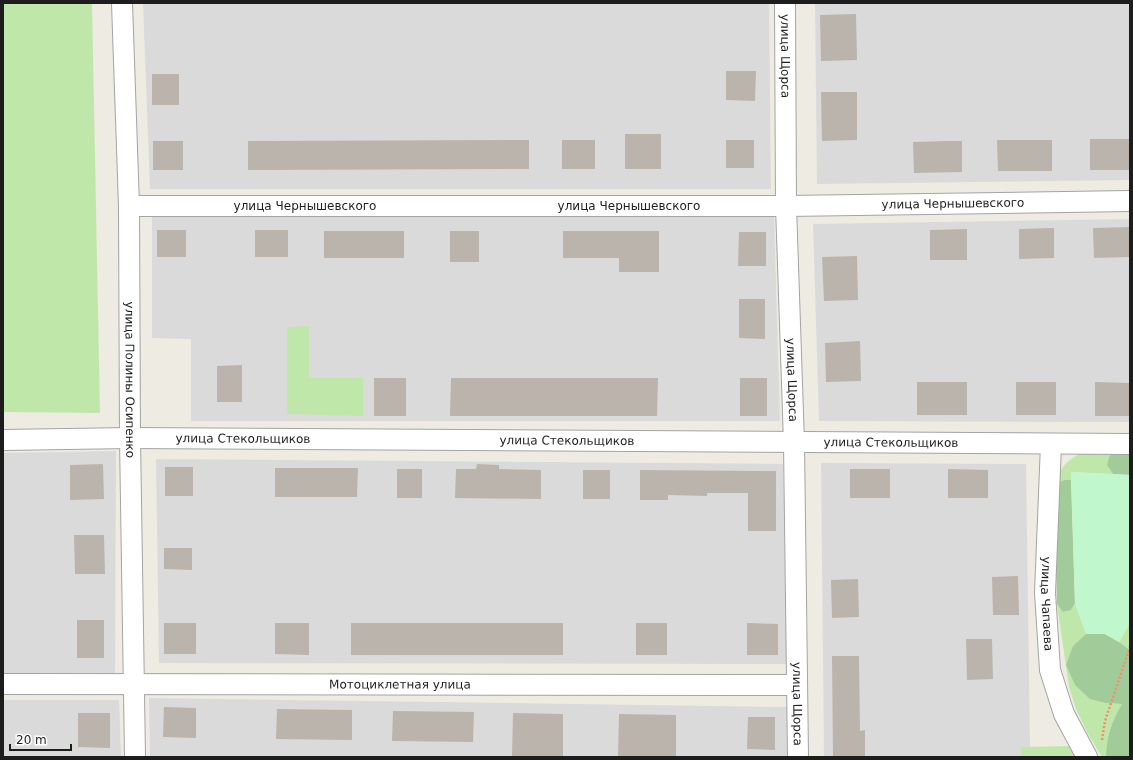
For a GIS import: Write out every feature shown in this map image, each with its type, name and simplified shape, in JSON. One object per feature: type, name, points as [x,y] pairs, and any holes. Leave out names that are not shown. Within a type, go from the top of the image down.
[{"type":"street","name":"улица Полины Осипенко","points":[[122,3],[129,206],[130,438],[135,757]]},
{"type":"street","name":"улица Щорса","points":[[785,3],[786,206],[794,442],[798,757]]},
{"type":"street","name":"улица Чернышевского","points":[[129,206],[786,206],[1130,201]]},
{"type":"street","name":"улица Стекольщиков","points":[[3,440],[130,438],[1130,444]]},
{"type":"street","name":"улица Чапаева","points":[[1051,444],[1045,593],[1050,670],[1064,714],[1079,745],[1087,757]]},
{"type":"street","name":"Мотоциклетная улица","points":[[3,684],[797,685]]},
{"type":"path","points":[[1101,743],[1105,721],[1130,647]]},
{"type":"shaded area","points":[[143,3],[769,3],[771,189],[150,189]]},
{"type":"shaded area","points":[[815,3],[1130,3],[1130,180],[817,184]]},
{"type":"shaded area","points":[[152,214],[774,215],[780,421],[191,421],[191,339],[152,338]]},
{"type":"shaded area","points":[[1130,219],[1130,422],[819,421],[813,224]]},
{"type":"shaded area","points":[[116,451],[115,674],[3,674],[3,453]]},
{"type":"shaded area","points":[[156,459],[783,464],[788,664],[159,663]]},
{"type":"shaded area","points":[[821,463],[1026,464],[1030,747],[1021,747],[1021,757],[824,757]]},
{"type":"shaded area","points":[[149,698],[788,707],[787,757],[150,757]]},
{"type":"shaded area","points":[[3,700],[119,700],[121,757],[3,757]]},
{"type":"green space","points":[[3,3],[92,3],[100,413],[3,412]]},
{"type":"green space","points":[[309,326],[309,378],[363,378],[363,416],[287,414],[287,327]]},
{"type":"green space","points":[[1089,449],[1115,449],[1107,464],[1113,474],[1071,472],[1071,480],[1064,480],[1056,484],[1064,466],[1072,458]]},
{"type":"green space","points":[[1115,449],[1130,450],[1130,475],[1113,474],[1107,465],[1109,457]]},
{"type":"green space","points":[[1071,472],[1130,475],[1130,623],[1119,642],[1105,634],[1086,634],[1075,603]]},
{"type":"green space","points":[[1064,480],[1071,480],[1075,603],[1071,610],[1063,612],[1057,604],[1056,484]]},
{"type":"green space","points":[[1075,603],[1086,634],[1073,646],[1106,703],[1123,704],[1110,729],[1106,757],[1102,757],[1088,734],[1076,709],[1069,687],[1057,604],[1063,612],[1071,610]]},
{"type":"green space","points":[[1130,623],[1130,650],[1119,642]]},
{"type":"green space","points":[[1086,634],[1105,634],[1130,650],[1130,757],[1106,757],[1110,729],[1122,704],[1106,703],[1090,699],[1075,685],[1066,665],[1073,646]]},
{"type":"green space","points":[[1072,746],[1078,757],[1021,757],[1021,747]]},
{"type":"building","points":[[856,14],[857,60],[821,61],[820,15]]},
{"type":"building","points":[[726,71],[756,71],[755,101],[726,100]]},
{"type":"building","points":[[152,74],[179,74],[179,105],[152,105]]},
{"type":"building","points":[[821,92],[857,92],[857,140],[822,141]]},
{"type":"building","points":[[625,134],[661,134],[661,169],[625,169]]},
{"type":"building","points":[[1090,139],[1130,139],[1130,170],[1090,170]]},
{"type":"building","points":[[529,140],[529,169],[248,170],[248,141]]},
{"type":"building","points":[[562,140],[595,140],[595,169],[562,169]]},
{"type":"building","points":[[726,140],[754,140],[754,168],[726,168]]},
{"type":"building","points":[[997,140],[1052,140],[1052,171],[998,171]]},
{"type":"building","points":[[153,141],[183,141],[183,170],[153,170]]},
{"type":"building","points":[[962,141],[962,172],[914,173],[913,142]]},
{"type":"building","points":[[1130,227],[1130,257],[1094,258],[1093,228]]},
{"type":"building","points":[[1054,228],[1054,258],[1019,259],[1019,229]]},
{"type":"building","points":[[967,229],[967,260],[930,260],[930,230]]},
{"type":"building","points":[[157,230],[186,230],[186,257],[157,257]]},
{"type":"building","points":[[255,230],[288,230],[288,257],[255,257]]},
{"type":"building","points":[[324,231],[404,231],[404,258],[324,258]]},
{"type":"building","points":[[450,231],[479,231],[479,262],[450,262]]},
{"type":"building","points":[[563,231],[659,231],[659,272],[619,272],[619,258],[563,258]]},
{"type":"building","points":[[739,232],[766,232],[766,266],[738,266]]},
{"type":"building","points":[[857,256],[858,300],[824,301],[822,257]]},
{"type":"building","points":[[739,299],[765,299],[765,339],[739,338]]},
{"type":"building","points":[[860,341],[861,381],[826,382],[825,343]]},
{"type":"building","points":[[242,365],[242,402],[217,402],[217,366]]},
{"type":"building","points":[[374,378],[406,378],[406,416],[374,416]]},
{"type":"building","points":[[451,378],[658,378],[657,416],[450,416]]},
{"type":"building","points":[[740,378],[767,378],[767,416],[740,416]]},
{"type":"building","points":[[917,382],[967,382],[967,415],[917,415]]},
{"type":"building","points":[[1016,382],[1056,382],[1056,415],[1016,415]]},
{"type":"building","points":[[1095,382],[1130,383],[1130,416],[1095,416]]},
{"type":"building","points":[[103,464],[104,499],[70,500],[70,465]]},
{"type":"building","points":[[477,464],[499,465],[499,469],[541,470],[541,499],[455,498],[456,469],[476,469]]},
{"type":"building","points":[[165,467],[193,467],[193,496],[165,496]]},
{"type":"building","points":[[275,468],[358,468],[357,497],[275,497]]},
{"type":"building","points":[[397,469],[422,469],[422,498],[397,498]]},
{"type":"building","points":[[850,469],[890,469],[890,498],[850,498]]},
{"type":"building","points":[[948,469],[988,470],[988,498],[948,498]]},
{"type":"building","points":[[583,470],[610,470],[610,499],[583,499]]},
{"type":"building","points":[[640,470],[776,471],[776,531],[748,531],[748,493],[707,493],[707,496],[668,495],[668,500],[640,500]]},
{"type":"building","points":[[74,535],[104,535],[105,574],[75,574]]},
{"type":"building","points":[[164,548],[192,548],[192,570],[164,569]]},
{"type":"building","points":[[1018,576],[1019,615],[993,615],[992,577]]},
{"type":"building","points":[[858,579],[859,617],[832,618],[831,580]]},
{"type":"building","points":[[77,620],[104,620],[104,658],[77,658]]},
{"type":"building","points":[[164,623],[196,623],[196,654],[164,654]]},
{"type":"building","points":[[275,623],[309,623],[309,655],[275,654]]},
{"type":"building","points":[[351,623],[563,623],[563,655],[351,655]]},
{"type":"building","points":[[636,623],[667,623],[667,655],[636,655]]},
{"type":"building","points":[[747,623],[778,624],[778,655],[747,655]]},
{"type":"building","points":[[966,639],[992,639],[993,679],[967,680]]},
{"type":"building","points":[[832,656],[859,656],[860,731],[865,730],[865,757],[833,757]]},
{"type":"building","points":[[164,707],[196,708],[196,738],[163,737]]},
{"type":"building","points":[[277,709],[352,710],[352,740],[276,739]]},
{"type":"building","points":[[393,711],[474,712],[473,742],[392,741]]},
{"type":"building","points":[[78,713],[110,713],[110,748],[78,747]]},
{"type":"building","points":[[513,713],[563,714],[563,757],[512,757]]},
{"type":"building","points":[[619,714],[676,715],[676,757],[618,757]]},
{"type":"building","points":[[748,717],[775,717],[775,750],[747,749]]}]
